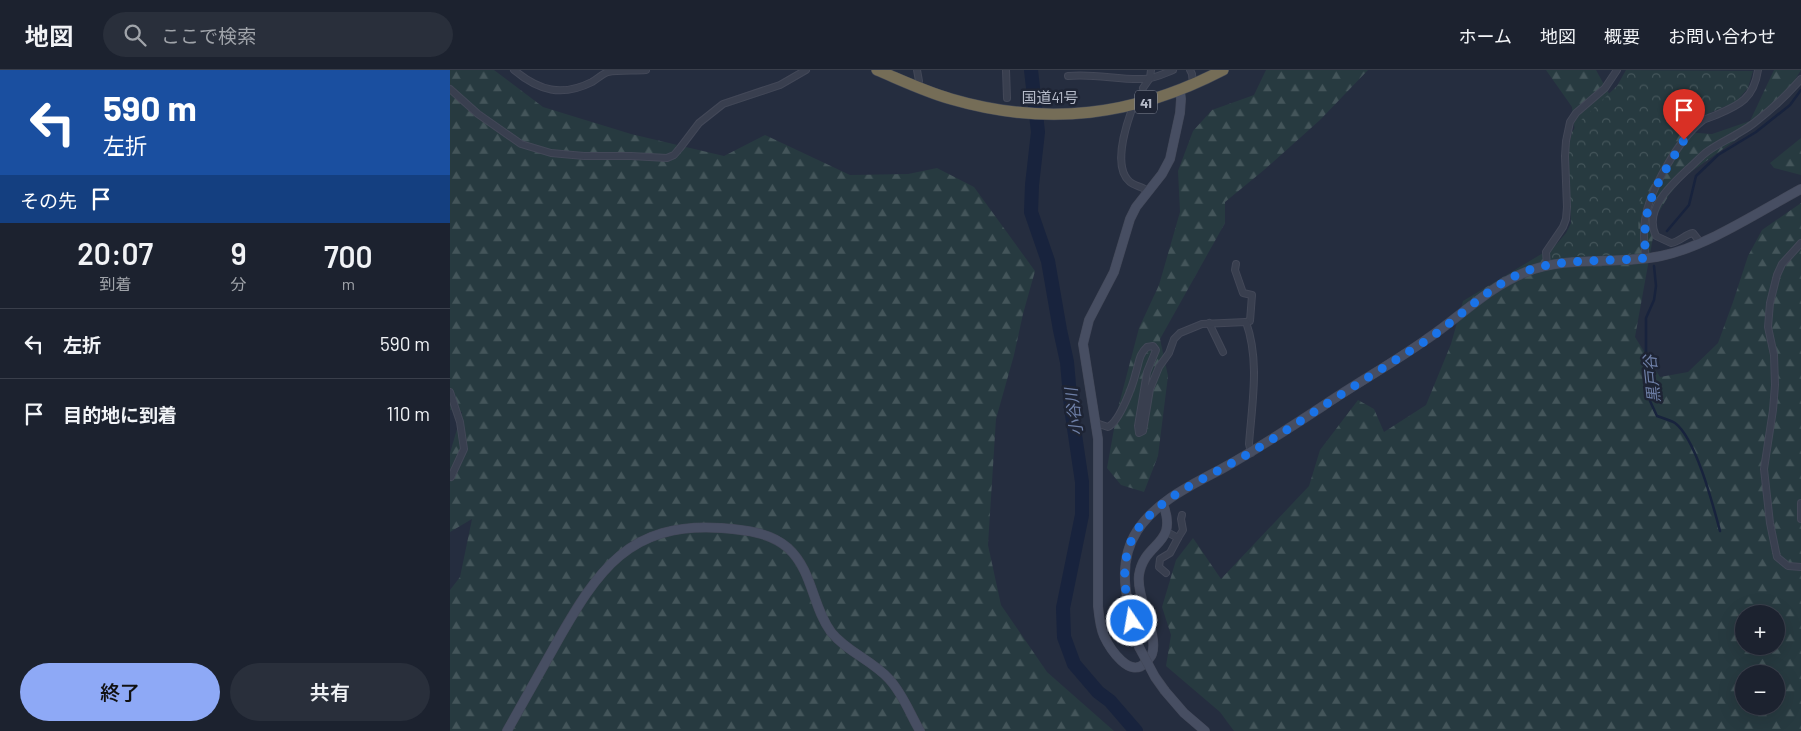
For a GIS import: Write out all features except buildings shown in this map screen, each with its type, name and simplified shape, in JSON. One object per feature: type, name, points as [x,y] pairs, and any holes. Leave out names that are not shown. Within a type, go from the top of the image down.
[{"type":"highway","name":"国道41号","points":[[877,70],[950,99],[1036,115],[1063,115],[1104,111],[1144,102],[1194,86],[1223,70]]},
{"type":"street","points":[[514,70],[535,85],[549,91],[562,91],[591,82],[609,71],[646,70]]},
{"type":"street","points":[[450,90],[478,114],[521,144],[551,153],[667,158],[674,155],[699,123],[723,104],[780,86],[806,70]]},
{"type":"street","points":[[917,70],[918,86]]},
{"type":"street","points":[[1006,70],[1007,98]]},
{"type":"street","points":[[1143,88],[1150,78],[1152,70]]},
{"type":"street","points":[[1068,76],[1095,75],[1142,79],[1173,70]]},
{"type":"street","points":[[1190,70],[1194,86]]},
{"type":"street","points":[[1547,266],[1546,252],[1563,227],[1566,219],[1564,156],[1570,122],[1576,113],[1605,88],[1617,70]]},
{"type":"street","points":[[1646,258],[1645,220],[1651,199],[1661,177],[1684,140],[1704,120],[1743,103],[1755,83],[1758,70]]},
{"type":"street","points":[[1700,242],[1693,233],[1688,234],[1680,241],[1671,243],[1656,236],[1653,223],[1654,214],[1660,199],[1708,151],[1753,124],[1791,90],[1801,78]]},
{"type":"street","points":[[1163,504],[1169,524],[1166,532],[1148,554],[1139,574],[1139,588],[1154,645],[1152,656],[1142,666],[1136,668],[1128,666],[1111,648],[1104,636],[1100,623],[1098,597],[1098,439],[1083,344],[1089,320],[1114,272],[1130,219],[1136,207],[1162,174],[1170,159],[1180,113],[1182,99],[1180,91]]},
{"type":"street","points":[[1131,112],[1124,133],[1122,147],[1123,167],[1125,176],[1130,182],[1148,191]]},
{"type":"street","points":[[1205,731],[1184,713],[1165,691],[1139,647],[1129,608],[1125,581],[1126,556],[1136,532],[1144,521],[1176,494],[1251,453],[1428,339],[1494,289],[1519,275],[1547,266],[1646,258],[1679,251],[1801,189]]},
{"type":"street","points":[[1801,243],[1782,264],[1777,275],[1770,303],[1768,328],[1774,355],[1775,385],[1764,480],[1770,523],[1778,557],[1788,566],[1801,567]]},
{"type":"street","points":[[1096,423],[1108,427],[1117,419],[1144,350],[1153,346],[1156,350],[1147,372],[1138,426],[1139,433],[1143,431],[1150,389],[1159,367],[1169,353],[1174,339],[1186,330],[1209,323],[1250,321],[1252,295],[1243,292],[1236,264]]},
{"type":"street","points":[[1246,322],[1255,371],[1249,444],[1251,453]]},
{"type":"street","points":[[1209,323],[1223,352]]},
{"type":"street","points":[[450,392],[460,422],[464,449],[451,477]]},
{"type":"street","points":[[1801,503],[1801,519]]},
{"type":"street","points":[[1166,573],[1159,567],[1158,563],[1160,559],[1174,549],[1183,530],[1182,515]]},
{"type":"street","points":[[507,731],[581,599],[606,568],[635,545],[648,538],[673,531],[706,527],[748,530],[762,534],[788,548],[804,568],[822,617],[829,630],[847,649],[889,678],[904,699],[920,731]]},
{"type":"street","points":[[1166,532],[1178,538]]},
{"type":"green space","points":[[450,70],[494,70],[543,107],[631,134],[724,156],[765,135],[850,175],[908,174],[937,168],[974,187],[1035,271],[996,419],[988,545],[1001,605],[1047,672],[1114,731],[450,731],[450,590],[460,577],[472,519],[450,532],[450,453],[462,412],[450,410]]},
{"type":"green space","points":[[1266,70],[1368,70],[1320,120],[1225,202],[1225,223],[1160,339],[1168,376],[1158,456],[1144,492],[1121,485],[1107,468],[1117,412],[1139,328],[1159,285],[1180,212],[1178,171],[1193,131],[1212,110],[1254,95]]},
{"type":"green space","points":[[1546,70],[1596,70],[1628,128],[1712,134],[1750,121],[1774,70],[1801,70],[1779,106],[1684,177],[1669,195],[1657,215],[1635,337],[1660,377],[1688,372],[1718,343],[1748,256],[1762,230],[1801,203],[1801,731],[1234,731],[1220,712],[1166,666],[1171,635],[1162,607],[1176,560],[1193,538],[1221,579],[1309,486],[1320,450],[1358,400],[1374,409],[1384,432],[1426,405],[1451,344],[1463,301],[1568,238],[1575,241],[1578,158],[1572,107]]},
{"type":"green space","points":[[1626,70],[1753,71],[1748,88],[1736,102],[1693,120],[1682,130],[1642,198],[1638,214],[1639,246],[1629,255],[1577,256],[1555,260],[1551,257],[1550,252],[1566,233],[1571,223],[1568,150],[1572,132],[1579,122],[1617,86]]},
{"type":"green space","points":[[1801,138],[1801,175],[1774,168],[1770,163]]},
{"type":"waterway","name":"小谷川","points":[[1031,70],[1038,132],[1031,212],[1048,261],[1067,362],[1071,408],[1082,482],[1082,515],[1063,608],[1064,637],[1074,664],[1136,731]]},
{"type":"waterway","name":"黒戸谷","points":[[1667,231],[1689,205],[1696,176],[1718,155],[1756,132],[1790,105],[1801,90]]},
{"type":"waterway","name":"黒戸谷","points":[[1654,266],[1656,286],[1654,300],[1646,318],[1646,357],[1650,374],[1650,401],[1657,416],[1675,423],[1683,431],[1690,443],[1703,473],[1720,531]]},
{"type":"route","points":[[1132,621],[1125,581],[1126,556],[1136,532],[1155,510],[1176,494],[1251,453],[1413,349],[1508,280],[1528,271],[1547,266],[1646,258],[1644,238],[1648,208],[1661,177],[1684,140]]}]
